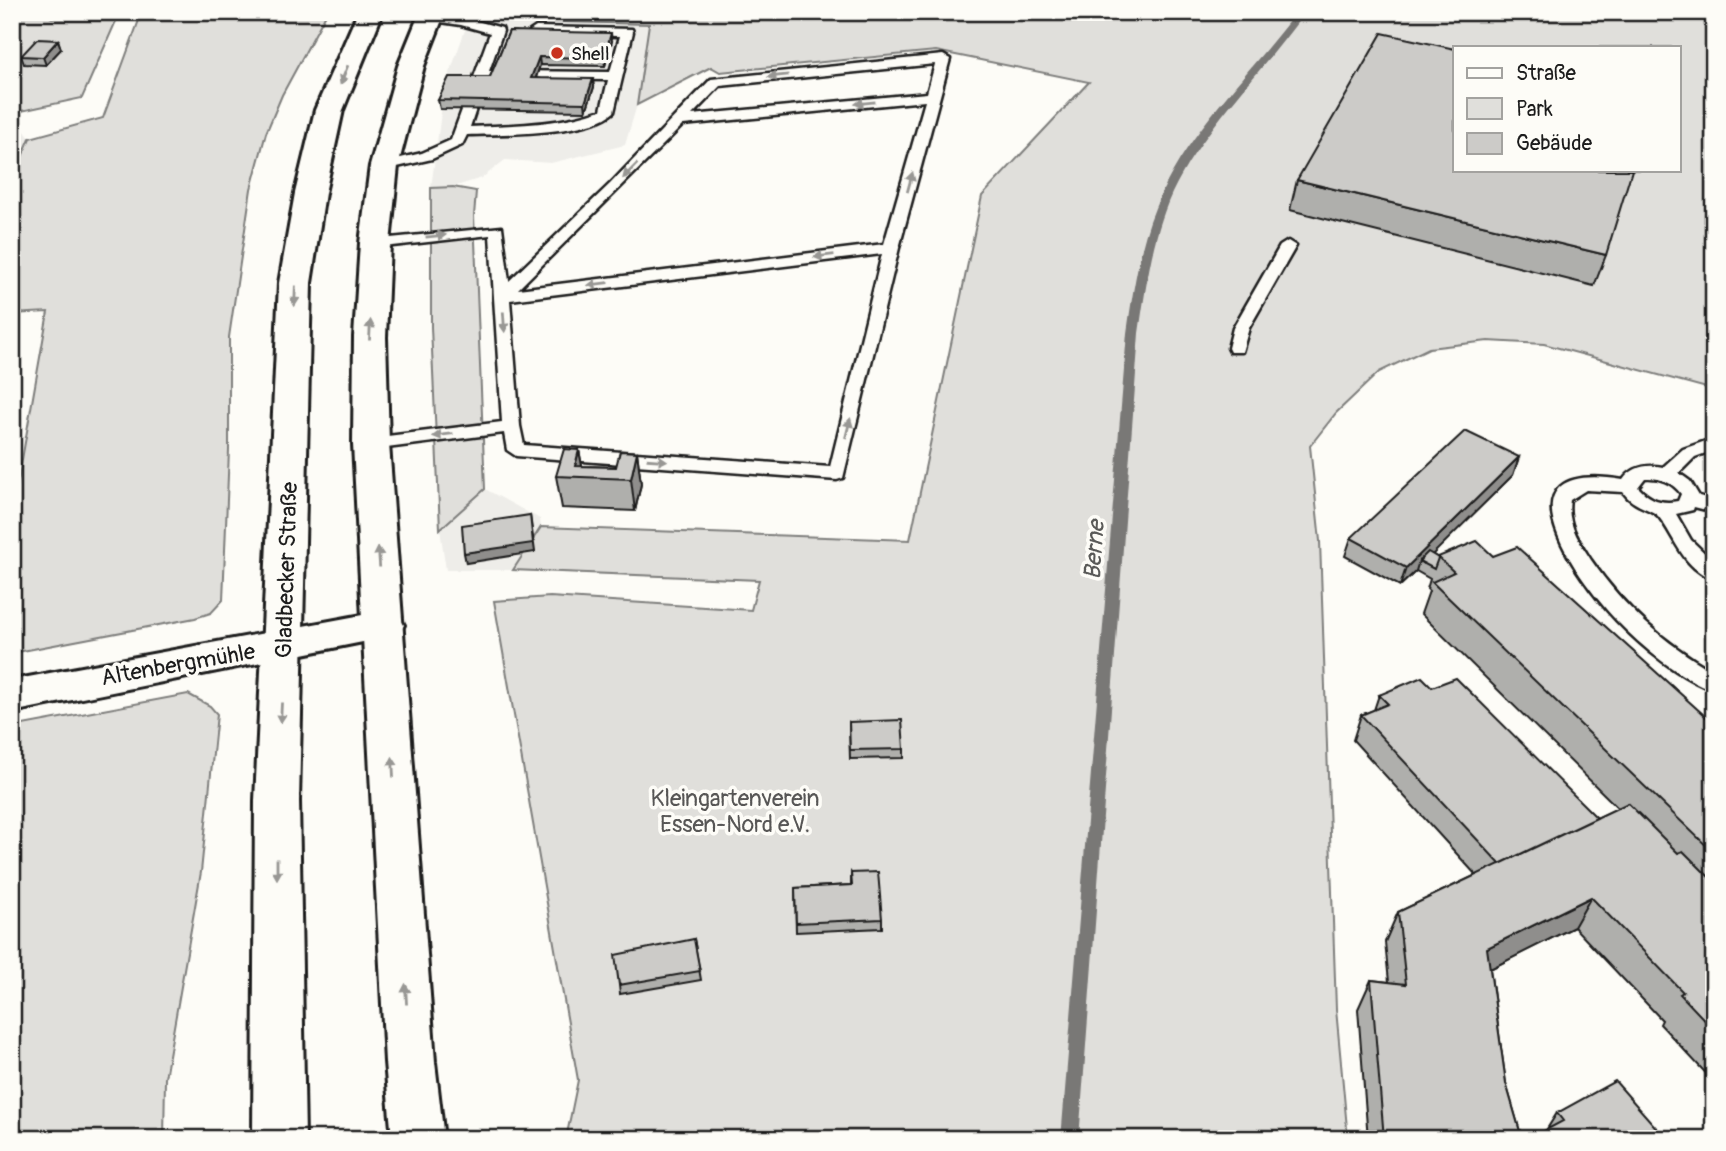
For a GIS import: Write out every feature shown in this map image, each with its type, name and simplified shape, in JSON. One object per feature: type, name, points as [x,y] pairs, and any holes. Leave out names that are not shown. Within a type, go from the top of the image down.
[{"type":"main road","name":"Gladbecker Straße","points":[[279,1139],[277,800],[295,284],[310,193],[329,110],[371,12]]},
{"type":"main road","points":[[418,1139],[410,1062],[371,444],[370,337],[375,243],[384,166],[411,66],[432,14]]},
{"type":"main road","name":"Altenbergmühle","points":[[12,696],[226,653],[284,645],[384,625]]},
{"type":"lane","points":[[432,14],[510,31],[627,32],[607,112],[583,122],[564,118],[461,131]]},
{"type":"lane","points":[[384,166],[427,156],[457,142],[481,75],[510,31]]},
{"type":"lane","points":[[375,243],[497,230],[511,426],[516,450],[837,474],[891,248],[943,58],[716,82],[615,187],[502,296]]},
{"type":"lane","points":[[481,75],[514,81],[574,82],[616,76]]},
{"type":"lane","points":[[677,121],[933,96]]},
{"type":"lane","points":[[1236,348],[1241,328],[1288,246]]},
{"type":"lane","points":[[502,296],[891,248]]},
{"type":"lane","points":[[371,444],[511,426]]},
{"type":"lane","points":[[1667,474],[1689,453],[1714,444]]},
{"type":"lane","points":[[1651,471],[1667,474],[1684,485],[1690,500],[1678,509],[1665,510],[1643,502],[1629,487],[1631,480],[1638,473],[1651,471]]},
{"type":"lane","points":[[1629,487],[1592,483],[1567,492],[1559,505],[1562,527],[1589,571],[1624,618],[1674,659],[1714,682]]},
{"type":"lane","points":[[1690,500],[1714,506]]},
{"type":"lane","points":[[1665,510],[1684,547],[1696,560],[1714,572]]},
{"type":"shaded area","points":[[471,13],[518,21],[650,24],[637,105],[625,145],[551,163],[505,160],[482,178],[453,187],[431,188],[444,90]]},
{"type":"shaded area","points":[[12,115],[30,138],[12,189]]},
{"type":"shaded area","points":[[485,489],[540,519],[541,527],[513,570],[446,570],[440,529]]},
{"type":"green space","points":[[12,12],[120,12],[82,98],[12,113]]},
{"type":"green space","points":[[142,12],[327,12],[282,95],[266,133],[251,189],[229,337],[229,450],[223,600],[211,613],[195,618],[12,653],[12,516],[48,312],[12,314],[12,180],[30,138],[103,118]]},
{"type":"green space","name":"Kleingartenverein Essen-Nord e.V.","points":[[471,12],[1714,12],[1714,390],[1544,344],[1488,341],[1429,348],[1379,372],[1336,413],[1310,446],[1320,541],[1336,1009],[1348,1139],[566,1139],[578,1080],[494,601],[550,597],[751,610],[759,580],[513,570],[541,527],[910,540],[982,196],[1089,82],[936,51],[720,72],[711,67],[637,105],[649,24],[518,21]]},
{"type":"green space","points":[[453,187],[476,191],[474,216],[485,489],[440,529],[431,327],[431,188]]},
{"type":"green space","points":[[188,694],[210,706],[217,714],[201,872],[165,1078],[164,1139],[12,1139],[12,727]]},
{"type":"building","points":[[509,31],[611,33],[604,58],[539,57],[531,78],[593,79],[585,103],[438,100],[449,77],[490,77]]},
{"type":"building","points":[[1382,33],[1453,49],[1453,172],[1631,172],[1606,255],[1297,180]]},
{"type":"building","points":[[37,39],[58,40],[43,57],[21,56]]},
{"type":"building","points":[[1465,431],[1519,457],[1406,568],[1351,538]]},
{"type":"building","points":[[564,449],[579,450],[575,466],[616,467],[620,451],[637,452],[631,479],[556,476]]},
{"type":"building","points":[[530,515],[533,543],[464,553],[462,525]]},
{"type":"building","points":[[1477,541],[1493,556],[1517,547],[1714,724],[1714,853],[1432,582],[1454,572],[1438,557]]},
{"type":"building","points":[[1428,552],[1438,558],[1434,569],[1419,561]]},
{"type":"building","points":[[1422,677],[1432,687],[1456,678],[1597,818],[1500,864],[1361,715],[1388,704],[1379,695]]},
{"type":"building","points":[[902,720],[904,749],[850,750],[849,722]]},
{"type":"building","points":[[1628,803],[1678,853],[1683,851],[1714,882],[1714,1030],[1680,994],[1683,992],[1591,897],[1487,948],[1506,1083],[1524,1139],[1384,1139],[1371,980],[1406,984],[1398,912]]},
{"type":"building","points":[[878,872],[882,919],[796,923],[795,888],[852,885],[851,873]]},
{"type":"building","points":[[694,939],[700,971],[619,985],[615,955]]},
{"type":"building","points":[[1615,1081],[1660,1132],[1649,1139],[1529,1139],[1563,1121],[1557,1113]]},
{"type":"waterway","name":"Berne","points":[[1070,1139],[1133,333],[1145,262],[1160,210],[1180,168],[1212,121],[1301,12]]},
{"type":"place","name":"Shell","points":[[557,53]]}]
